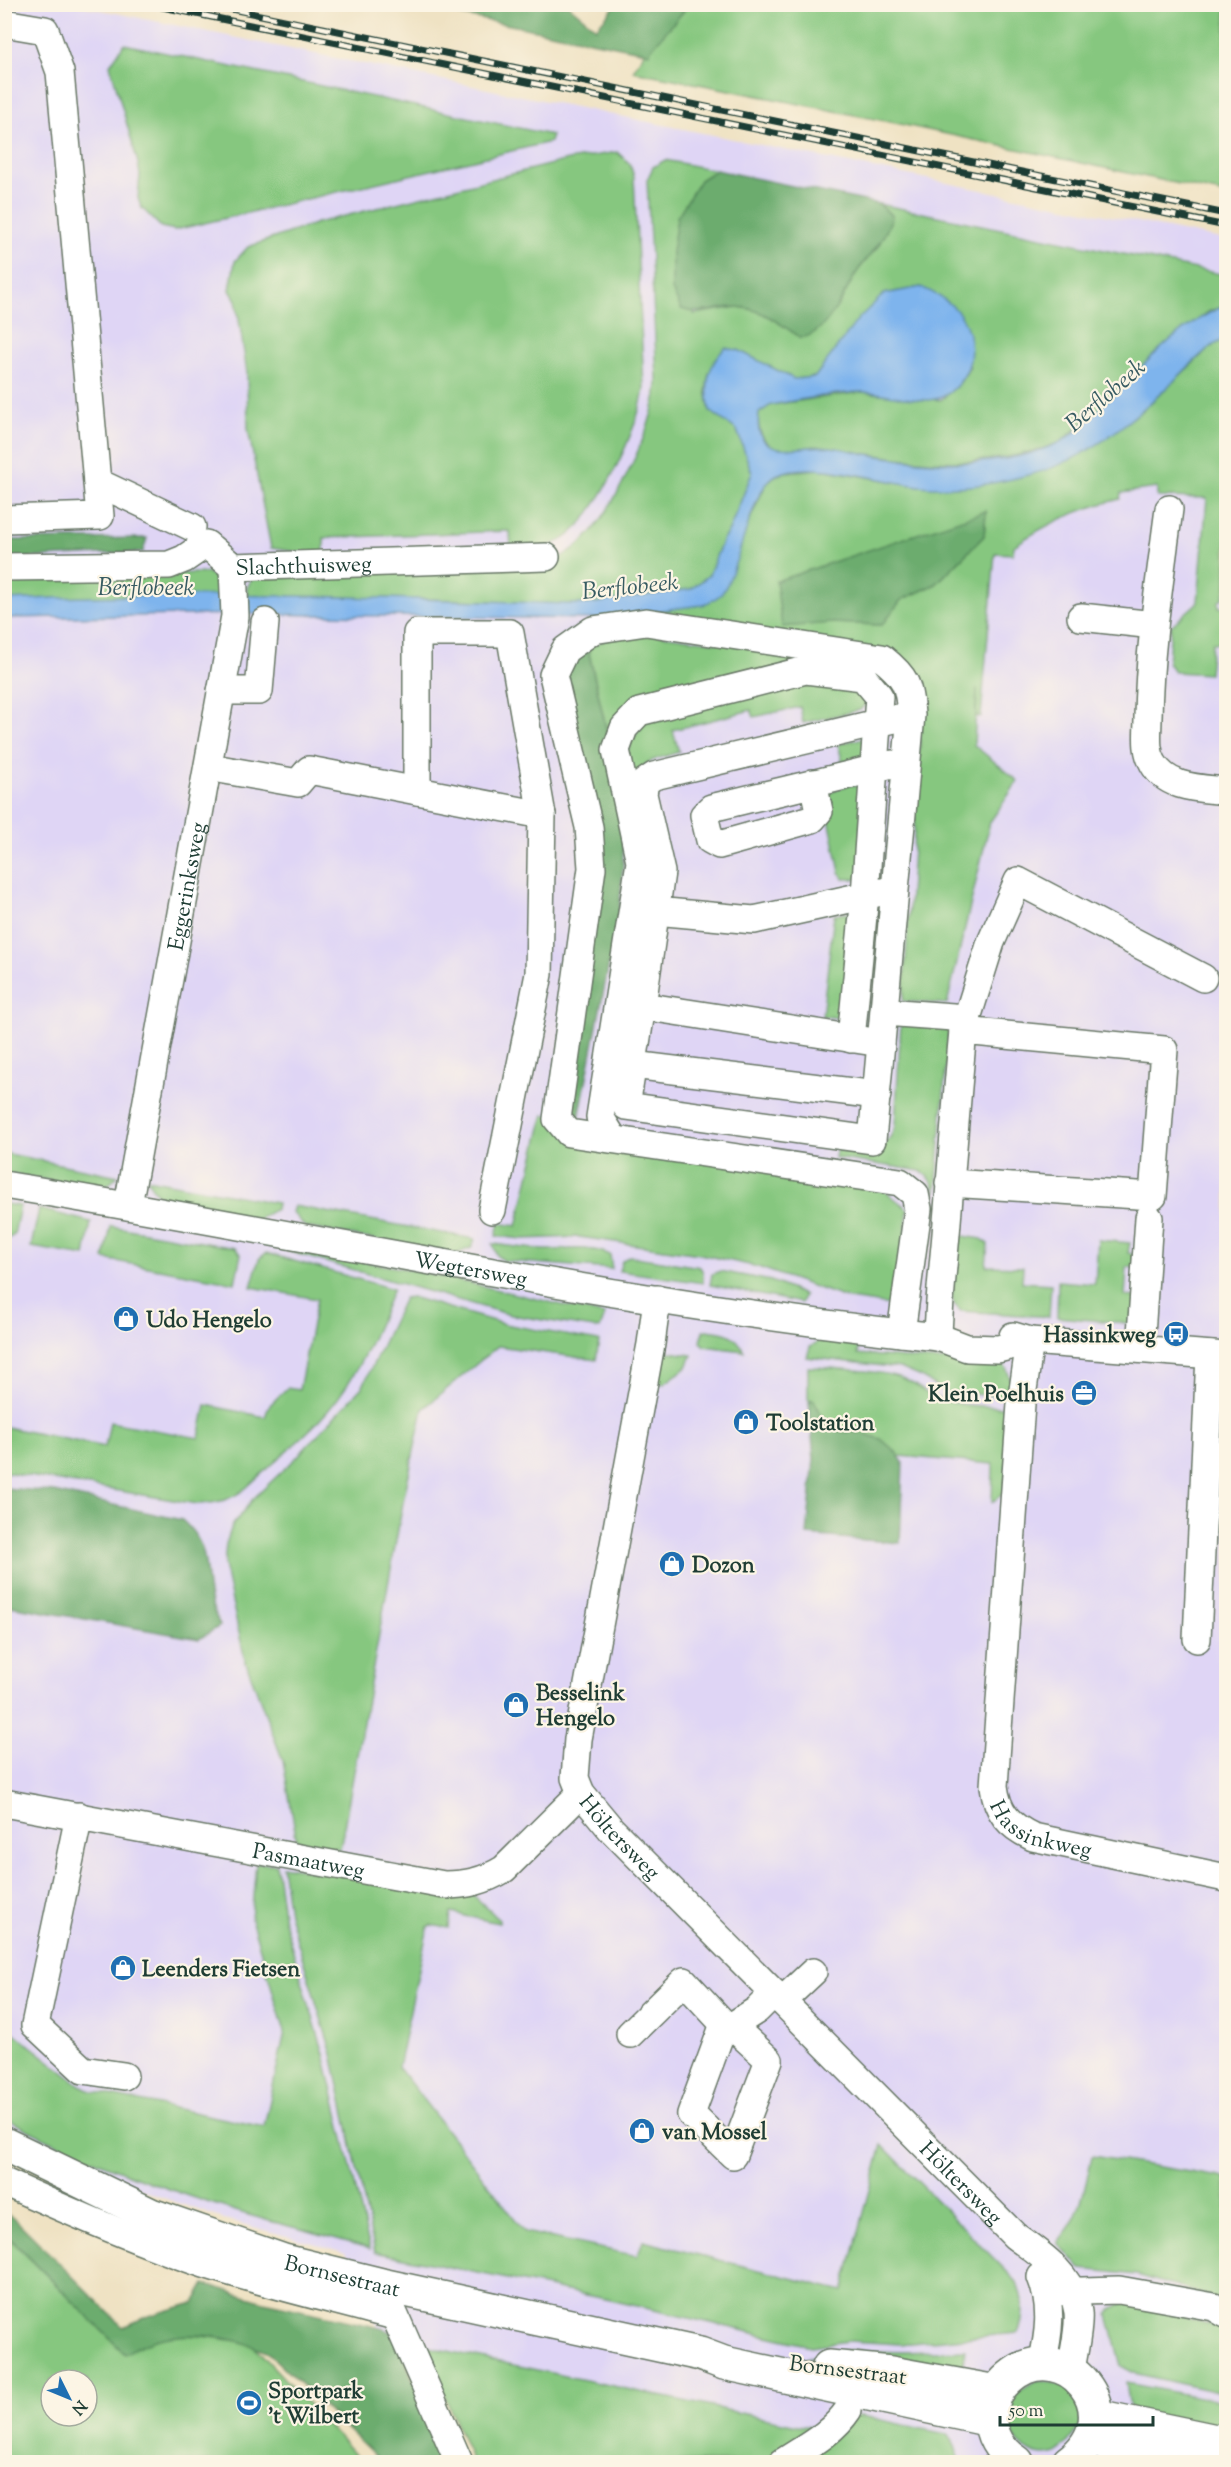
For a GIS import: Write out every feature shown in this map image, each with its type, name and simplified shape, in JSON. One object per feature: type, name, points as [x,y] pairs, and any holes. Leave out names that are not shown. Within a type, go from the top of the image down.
[{"type":"main road","name":"Bornsestraat","points":[[4,2144],[151,2215],[284,2261],[382,2285],[700,2354],[724,2363],[994,2406]]},
{"type":"main road","points":[[1017,2463],[1000,2447],[994,2406],[1016,2372],[1028,2366],[1056,2368],[1084,2383],[1093,2398],[1085,2440]]},
{"type":"main road","points":[[1085,2440],[1227,2443]]},
{"type":"main road","points":[[1085,2440],[1196,2463]]},
{"type":"street","points":[[4,23],[45,30],[60,72],[100,516],[4,519]]},
{"type":"street","points":[[97,482],[192,526]]},
{"type":"street","points":[[1169,509],[1148,681],[1148,749],[1153,765],[1170,781],[1186,787],[1227,791]]},
{"type":"street","name":"Slachthuisweg","points":[[4,567],[169,565],[184,559],[206,544],[234,592],[546,557]]},
{"type":"street","name":"Eggerinksweg","points":[[128,1204],[221,691],[234,592]]},
{"type":"street","points":[[1081,618],[1154,625]]},
{"type":"street","points":[[221,691],[259,691],[265,622]]},
{"type":"street","points":[[901,1333],[918,1209],[915,1194],[900,1182],[569,1132],[556,1119],[592,868],[589,827],[553,675],[564,650],[593,630],[646,622],[882,657],[899,671],[909,688],[911,715],[897,890],[872,1140],[626,1106],[661,872],[643,794],[645,782],[654,776],[911,715]]},
{"type":"street","points":[[417,791],[417,633],[510,633],[542,815],[539,974],[492,1210]]},
{"type":"street","points":[[613,1138],[600,1117],[640,862],[616,750],[624,728],[639,712],[806,670],[862,677],[879,696],[879,722],[865,895],[851,1039]]},
{"type":"street","points":[[813,783],[907,760]]},
{"type":"street","points":[[208,766],[298,783],[309,770],[542,815]]},
{"type":"street","points":[[938,1337],[965,1024],[991,942],[1018,881],[1203,978]]},
{"type":"street","points":[[655,911],[754,920],[897,890]]},
{"type":"street","points":[[642,1006],[882,1043]]},
{"type":"street","points":[[884,1012],[1164,1050],[1152,1196],[950,1183]]},
{"type":"street","points":[[633,1065],[877,1095]]},
{"type":"street","name":"Wegtersweg","points":[[4,1185],[128,1204],[480,1270],[657,1299],[938,1337],[967,1331],[1003,1332],[1030,1341],[1140,1339],[1218,1355]]},
{"type":"street","points":[[1140,1339],[1149,1218]]},
{"type":"street","name":"Höltersweg","points":[[657,1299],[651,1344],[578,1739],[575,1778],[581,1793],[611,1829],[1015,2236],[1055,2268],[1073,2292],[1078,2313],[1056,2368]]},
{"type":"street","name":"Hassinkweg","points":[[1030,1341],[1020,1416],[994,1786],[996,1802],[1010,1824],[1033,1837],[1227,1878]]},
{"type":"street","points":[[1197,1639],[1218,1355]]},
{"type":"street","name":"Pasmaatweg","points":[[4,1803],[444,1885],[465,1885],[489,1878],[504,1869],[581,1793]]},
{"type":"street","points":[[79,1816],[34,2025],[83,2070],[124,2076]]},
{"type":"street","points":[[630,2034],[684,1981],[728,2025],[758,2010],[813,1972]]},
{"type":"street","name":"Bornsestraat","points":[[4,2182],[100,2225],[175,2254],[394,2316]]},
{"type":"street","name":"Höltersweg","points":[[1015,2236],[1035,2266],[1046,2292],[1049,2310],[1048,2336],[1056,2368]]},
{"type":"street","points":[[382,2285],[459,2463]]},
{"type":"street","points":[[1046,2292],[1119,2290],[1214,2307],[1227,2314]]},
{"type":"street","points":[[783,2463],[825,2434],[843,2418],[848,2410]]},
{"type":"shaded area","points":[[5,5],[76,5],[1226,240],[1226,2462],[943,2462],[943,2460],[384,2341],[345,2252],[224,2219],[93,2173],[5,2128]]},
{"type":"green space","points":[[410,5],[568,5],[596,28],[616,5],[689,5],[650,50],[650,53]]},
{"type":"green space","points":[[682,5],[1226,5],[1226,194],[895,123],[633,71],[652,40]]},
{"type":"green space","points":[[124,44],[552,135],[550,142],[175,230],[161,227],[141,207],[138,198],[140,175],[138,163],[110,65]]},
{"type":"green space","points":[[617,152],[630,164],[634,177],[644,388],[634,424],[615,469],[603,492],[577,527],[559,542],[532,548],[511,549],[510,531],[324,538],[324,556],[271,548],[248,429],[247,373],[236,300],[230,290],[235,261],[248,247],[317,223],[568,160]]},
{"type":"green space","points":[[665,160],[716,170],[700,180],[694,314],[738,307],[760,311],[776,321],[829,315],[840,303],[856,273],[879,245],[892,216],[879,204],[1226,275],[1226,305],[1208,312],[1061,442],[1015,456],[992,459],[922,461],[820,446],[782,450],[767,443],[762,435],[758,422],[759,413],[771,405],[862,392],[941,400],[959,384],[970,367],[921,287],[884,294],[839,345],[815,377],[794,379],[738,350],[709,373],[706,391],[710,411],[737,430],[752,473],[709,575],[691,589],[588,604],[247,597],[247,588],[252,578],[556,560],[586,538],[605,514],[626,477],[644,435],[656,395],[647,180],[653,167]]},
{"type":"green space","points":[[716,170],[879,204],[892,216],[882,239],[857,272],[834,311],[827,321],[811,335],[801,338],[771,318],[746,308],[730,307],[695,312],[681,309],[672,290],[672,252],[677,217],[700,180]]},
{"type":"green space","points":[[1226,339],[1226,588],[1223,598],[1219,601],[1219,607],[1225,608],[1222,643],[1212,643],[1209,674],[1174,672],[1168,662],[1171,626],[1198,602],[1207,498],[1157,497],[1157,488],[1121,493],[1120,499],[1078,512],[1039,530],[1014,546],[1013,554],[995,553],[981,716],[976,717],[977,688],[974,745],[1018,781],[990,822],[947,1004],[903,1001],[922,711],[912,672],[647,613],[671,610],[739,550],[765,486],[775,476],[786,472],[820,469],[919,486],[968,486],[1093,447],[1142,411],[1218,342]],"holes":[[[986,512],[984,536],[936,584],[901,600],[882,625],[833,623]]]},
{"type":"green space","points":[[986,511],[984,536],[936,584],[901,600],[882,625],[833,623],[782,627],[776,581]]},
{"type":"green space","points":[[147,538],[143,552],[5,559],[4,540]]},
{"type":"green space","points":[[206,573],[214,576],[224,597],[5,600],[5,576]]},
{"type":"green space","points":[[624,630],[878,664],[884,676],[873,672],[811,663],[608,737],[588,648]]},
{"type":"green space","points":[[587,645],[608,737],[623,836],[623,867],[619,912],[579,1118],[568,1107],[600,857],[565,688],[568,669]]},
{"type":"green space","points":[[816,678],[857,684],[866,693],[865,705],[860,710],[803,723],[800,707],[754,717],[751,710],[673,730],[679,752],[650,761],[641,769],[634,784],[628,750],[646,720]]},
{"type":"green space","points":[[867,737],[863,758],[843,764],[838,744]]},
{"type":"green space","points":[[850,784],[862,787],[861,879],[844,879],[840,872],[824,795]]},
{"type":"green space","points":[[846,913],[859,917],[849,1019],[822,1016],[834,915]]},
{"type":"green space","points":[[901,1022],[949,1025],[936,1193],[931,1180],[921,1171],[835,1158],[836,1150],[872,1152],[885,1144],[890,1137],[895,1126]]},
{"type":"green space","points":[[544,1115],[885,1191],[908,1209],[897,1299],[890,1305],[849,1299],[758,1267],[700,1254],[579,1237],[522,1239],[496,1236],[499,1223],[517,1226]]},
{"type":"green space","points":[[4,1153],[118,1176],[108,1185],[88,1187],[5,1173]]},
{"type":"green space","points":[[147,1179],[277,1203],[276,1209],[258,1219],[171,1203],[157,1193]]},
{"type":"green space","points":[[5,1204],[20,1206],[14,1235],[5,1241]]},
{"type":"green space","points":[[294,1206],[475,1239],[471,1248],[456,1254],[305,1227],[292,1212]]},
{"type":"green space","points":[[39,1209],[91,1222],[85,1256],[31,1247]]},
{"type":"green space","points":[[111,1226],[235,1248],[241,1254],[235,1283],[104,1259]]},
{"type":"green space","points":[[963,1236],[982,1239],[988,1244],[986,1266],[1023,1267],[1022,1282],[1051,1284],[1049,1317],[961,1311],[954,1304],[952,1297],[959,1239]]},
{"type":"green space","points":[[1098,1240],[1130,1243],[1128,1253],[1135,1255],[1135,1268],[1127,1267],[1125,1296],[1138,1297],[1137,1324],[1057,1317],[1058,1281],[1095,1284]]},
{"type":"green space","points":[[493,1244],[545,1250],[594,1250],[610,1255],[612,1269],[505,1261],[497,1256]]},
{"type":"green space","points":[[266,1245],[418,1271],[605,1315],[600,1329],[511,1315]]},
{"type":"green space","points":[[266,1253],[393,1289],[357,1369],[338,1398],[308,1432],[246,1488],[223,1500],[197,1504],[5,1472],[5,1427],[105,1447],[110,1422],[199,1438],[206,1405],[265,1417],[269,1406],[287,1388],[299,1390],[317,1299],[251,1287],[259,1259]]},
{"type":"green space","points":[[629,1256],[700,1267],[703,1272],[703,1283],[619,1271],[622,1261]]},
{"type":"green space","points":[[720,1271],[771,1281],[804,1295],[801,1303],[710,1285],[712,1274]]},
{"type":"green space","points":[[411,1297],[504,1324],[599,1341],[596,1360],[498,1346],[423,1409],[404,1497],[340,1849],[297,1842],[283,1761],[245,1660],[224,1565],[226,1544],[232,1526],[253,1499],[295,1459],[363,1386],[404,1298]]},
{"type":"green space","points":[[703,1331],[729,1334],[737,1340],[744,1351],[704,1346],[701,1342]]},
{"type":"green space","points":[[819,1341],[858,1345],[858,1354],[943,1361],[944,1352],[992,1359],[1006,1368],[1013,1392],[1010,1397],[946,1392],[900,1368],[807,1357],[810,1347]]},
{"type":"green space","points":[[662,1351],[692,1355],[687,1367],[664,1384],[656,1381]]},
{"type":"green space","points":[[808,1367],[884,1373],[904,1379],[928,1394],[950,1402],[1005,1407],[1013,1411],[1004,1493],[992,1502],[993,1464],[899,1456],[895,1451],[861,1433],[837,1431],[825,1422],[814,1400],[808,1399]]},
{"type":"green space","points":[[814,1400],[825,1422],[837,1431],[861,1433],[881,1439],[895,1451],[903,1462],[900,1543],[807,1535],[814,1459],[809,1401]]},
{"type":"green space","points":[[4,1488],[54,1492],[182,1520],[198,1539],[202,1548],[210,1599],[220,1626],[199,1639],[5,1605]]},
{"type":"green space","points":[[256,1863],[276,1864],[284,1921],[324,2054],[370,2249],[242,2213],[151,2183],[91,2159],[5,2118],[4,2025],[80,2085],[92,2091],[264,2127],[285,2032],[251,1919]]},
{"type":"green space","points":[[282,1866],[473,1895],[499,1919],[499,1923],[451,1913],[449,1928],[430,1925],[428,1927],[398,2067],[525,2232],[637,2256],[643,2241],[843,2291],[882,2145],[1017,2282],[1023,2308],[1018,2333],[900,2344],[848,2341],[811,2346],[606,2299],[375,2252],[332,2054],[289,1914]]},
{"type":"green space","points":[[1092,2156],[1226,2178],[1226,2301],[1137,2275],[1081,2269],[1058,2243],[1077,2212]]},
{"type":"green space","points":[[4,2213],[15,2219],[123,2327],[148,2316],[194,2303],[205,2284],[264,2302],[385,2329],[393,2333],[448,2462],[382,2462],[266,2351],[249,2345],[213,2336],[176,2336],[141,2345],[125,2354],[5,2233]]},
{"type":"green space","points":[[4,2233],[125,2353],[147,2341],[188,2335],[252,2344],[362,2462],[5,2462]]},
{"type":"green space","points":[[1126,2301],[1226,2329],[1226,2394],[1134,2373],[1121,2366],[1108,2315],[1113,2308]]},
{"type":"green space","points":[[424,2346],[818,2428],[768,2462],[472,2462]]},
{"type":"green space","points":[[848,2350],[900,2352],[966,2350],[959,2379],[806,2358]]},
{"type":"green space","points":[[1037,2381],[1055,2383],[1066,2388],[1075,2396],[1079,2404],[1081,2425],[1056,2453],[1042,2455],[1029,2451],[1018,2442],[1011,2430],[1008,2417],[1011,2404],[1020,2391]]},
{"type":"green space","points":[[1126,2383],[1226,2402],[1226,2435],[1131,2416]]},
{"type":"green space","points":[[862,2416],[946,2434],[956,2447],[958,2462],[781,2462],[841,2417]]},
{"type":"water","points":[[921,287],[954,307],[965,322],[968,331],[971,352],[969,366],[962,379],[951,391],[928,400],[861,392],[827,395],[771,405],[759,413],[758,426],[765,442],[780,448],[818,446],[878,456],[946,463],[992,461],[1015,457],[1058,443],[1070,436],[1160,349],[1191,324],[1226,305],[1226,339],[1205,352],[1142,410],[1108,437],[1072,459],[1052,468],[1004,481],[962,487],[919,486],[826,470],[790,470],[776,475],[767,483],[759,496],[722,593],[702,605],[596,619],[250,614],[5,618],[5,600],[75,597],[215,595],[588,604],[691,589],[709,575],[752,473],[737,430],[710,411],[708,377],[719,355],[725,348],[738,350],[794,379],[815,377],[858,319],[884,294]]},
{"type":"railway","points":[[148,4],[1226,226]]},
{"type":"railway","points":[[207,4],[1226,214]]},
{"type":"place","name":"Udo Hengelo","points":[[126,1319]]},
{"type":"place","name":"Hassinkweg","points":[[1176,1334]]},
{"type":"place","name":"Klein Poelhuis","points":[[1084,1393]]},
{"type":"place","name":"Toolstation","points":[[746,1422]]},
{"type":"place","name":"Dozon","points":[[672,1564]]},
{"type":"place","name":"Besselink Hengelo","points":[[516,1705]]},
{"type":"place","name":"Leenders Fietsen","points":[[123,1968]]},
{"type":"place","name":"van Mossel","points":[[642,2131]]},
{"type":"place","name":"Sportpark 't Wilbert","points":[[249,2403]]},
{"type":"water label","name":"Berflobeek","points":[[1105,395]]},
{"type":"water label","name":"Berflobeek","points":[[630,586]]},
{"type":"water label","name":"Berflobeek","points":[[146,587]]}]
